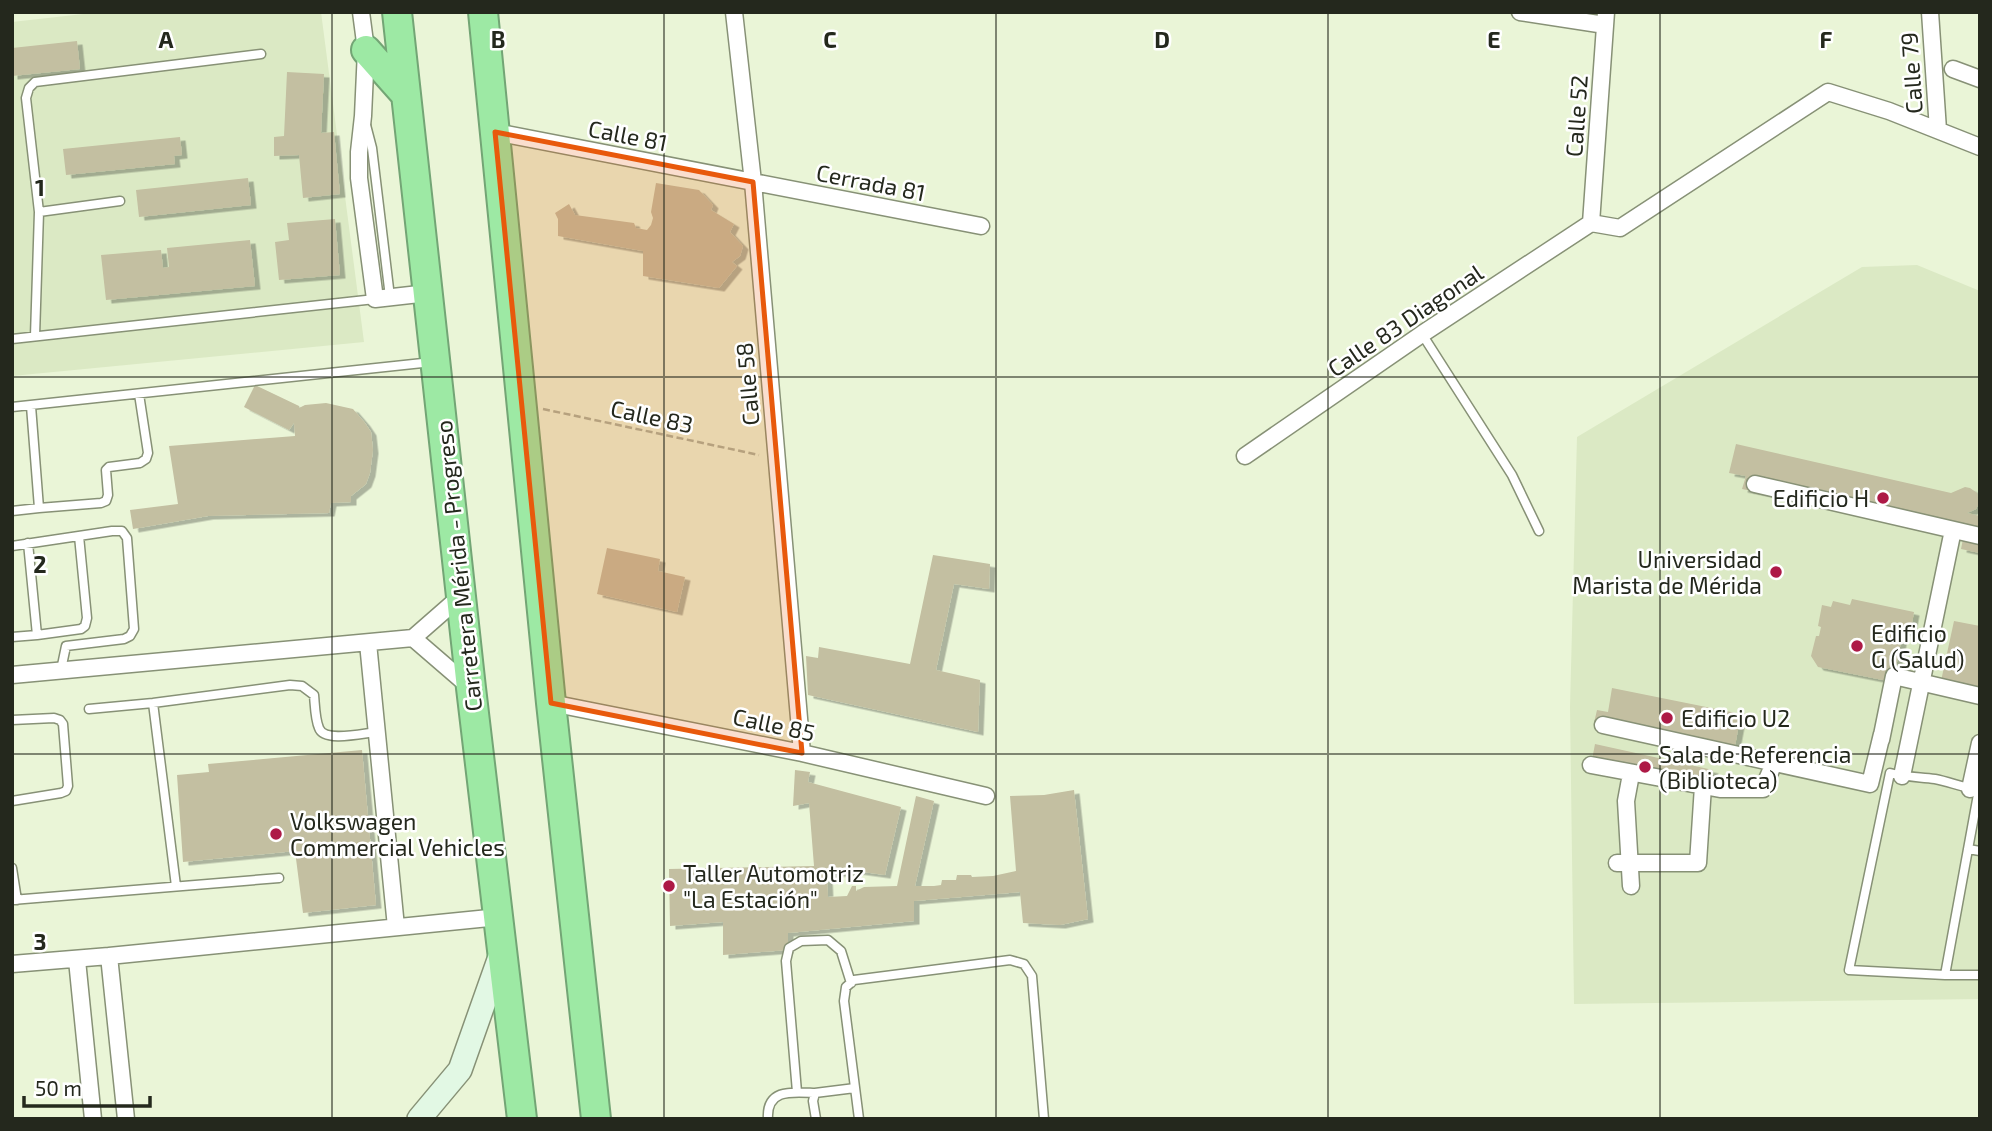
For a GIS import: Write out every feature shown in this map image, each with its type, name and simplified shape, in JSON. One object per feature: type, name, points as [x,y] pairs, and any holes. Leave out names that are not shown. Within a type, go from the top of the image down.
[{"type":"highway","name":"Carretera Mérida - Progreso","points":[[397,12],[471,688],[522,1119]]},
{"type":"highway","points":[[483,12],[551,703],[596,1119]]},
{"type":"highway","points":[[366,50],[406,95]]},
{"type":"main road","points":[[418,1119],[460,1070],[502,951]]},
{"type":"street","points":[[361,12],[366,50],[359,178],[382,298],[428,293]]},
{"type":"street","name":"Calle 58","points":[[734,12],[753,182],[802,753]]},
{"type":"street","points":[[1520,12],[1605,18]]},
{"type":"street","name":"Calle 79","points":[[1930,12],[1938,130]]},
{"type":"street","name":"Calle 52","points":[[1591,223],[1605,18]]},
{"type":"street","points":[[1953,69],[1980,79]]},
{"type":"street","points":[[1591,223],[1620,228],[1828,92],[1889,111],[1980,147]]},
{"type":"street","name":"Calle 81","points":[[495,132],[753,182]]},
{"type":"street","name":"Cerrada 81","points":[[753,182],[981,226]]},
{"type":"street","name":"Calle 83 Diagonal","points":[[1245,456],[1422,334],[1591,223]]},
{"type":"street","points":[[1755,484],[1980,536]]},
{"type":"street","points":[[1902,776],[1953,530]]},
{"type":"street","points":[[12,675],[413,638],[461,596]]},
{"type":"street","points":[[413,638],[471,688]]},
{"type":"street","points":[[368,643],[396,927]]},
{"type":"street","points":[[1603,725],[1870,784],[1894,676],[1980,696]]},
{"type":"street","name":"Calle 85","points":[[551,703],[802,753],[986,796]]},
{"type":"street","points":[[1976,789],[1980,743]]},
{"type":"street","points":[[1591,765],[1720,789],[1763,789],[1774,763]]},
{"type":"street","points":[[1630,886],[1626,801],[1631,774]]},
{"type":"street","points":[[1617,863],[1698,863],[1703,786]]},
{"type":"street","points":[[12,964],[109,957],[499,917]]},
{"type":"street","points":[[109,957],[126,1119]]},
{"type":"street","points":[[77,960],[93,1119]]},
{"type":"lane","points":[[35,337],[39,212],[26,97],[29,88],[35,82],[261,54]]},
{"type":"lane","points":[[39,212],[120,201]]},
{"type":"lane","points":[[12,339],[382,298]]},
{"type":"lane","points":[[1422,334],[1512,475],[1539,531]]},
{"type":"lane","points":[[12,407],[435,362]]},
{"type":"lane","points":[[12,512],[101,503],[106,500],[106,470],[109,467],[140,463],[146,459],[148,453],[139,394]]},
{"type":"lane","points":[[30,406],[39,508]]},
{"type":"lane","points":[[12,546],[122,531],[127,538],[134,629],[130,636],[124,639],[66,646],[61,671]]},
{"type":"lane","points":[[12,637],[81,629],[85,626],[87,618],[79,536]]},
{"type":"lane","points":[[28,543],[37,635]]},
{"type":"lane","points":[[89,709],[290,685],[302,686],[313,695],[319,730],[324,735],[334,737],[377,732]]},
{"type":"lane","points":[[153,703],[176,886]]},
{"type":"lane","points":[[12,720],[60,720],[63,724],[68,786],[66,791],[61,793],[12,801]]},
{"type":"lane","points":[[1944,975],[1978,809],[1976,789],[1935,779],[1890,773],[1849,970],[1944,975],[1980,975]]},
{"type":"lane","points":[[1968,849],[1980,851]]},
{"type":"lane","points":[[12,868],[15,900],[279,878]]},
{"type":"lane","points":[[797,1092],[786,961],[789,948],[801,941],[828,940],[841,951],[851,982]]},
{"type":"lane","points":[[859,1119],[844,1001],[846,987],[854,980],[1010,960],[1024,964],[1032,976],[1044,1119]]},
{"type":"lane","points":[[768,1119],[769,1102],[776,1095],[855,1088]]},
{"type":"lane","points":[[815,1093],[813,1101],[816,1119]]},
{"type":"path","name":"Calle 83","points":[[522,404],[776,458]]},
{"type":"highlighted area","points":[[495,132],[753,182],[802,753],[551,703]]},
{"type":"shaded area","points":[[101,12],[321,12],[364,342],[12,376],[12,22]]},
{"type":"shaded area","name":"Universidad Marista de Mérida","points":[[1917,265],[1980,291],[1980,999],[1574,1004],[1570,707],[1577,437],[1862,267]]},
{"type":"building","points":[[77,41],[80,69],[12,76],[12,48]]},
{"type":"building","points":[[287,72],[324,74],[321,133],[334,132],[340,194],[303,198],[299,155],[274,156],[274,137],[284,136]]},
{"type":"building","points":[[180,137],[182,155],[174,156],[175,164],[66,175],[63,149]]},
{"type":"building","points":[[248,178],[251,205],[139,217],[136,190]]},
{"type":"building","points":[[656,183],[699,190],[713,205],[711,210],[734,224],[730,232],[743,246],[740,256],[732,262],[737,266],[719,288],[643,276],[643,251],[558,236],[558,219],[555,213],[569,204],[575,215],[634,223],[636,228],[647,230],[653,218],[651,212]]},
{"type":"building","points":[[335,219],[340,275],[279,280],[275,242],[289,240],[287,223]]},
{"type":"building","points":[[250,240],[255,286],[106,300],[101,255],[161,250],[163,268],[169,267],[167,248]]},
{"type":"building","points":[[255,385],[299,408],[326,403],[353,409],[365,423],[371,432],[373,450],[370,473],[366,484],[351,496],[351,502],[331,503],[329,513],[208,516],[133,529],[130,510],[178,504],[169,446],[295,436],[294,423],[289,430],[244,407]]},
{"type":"building","name":"Edificio H","points":[[1736,444],[1951,493],[1965,487],[1970,488],[1977,493],[1979,503],[1976,509],[1967,513],[1980,516],[1980,553],[1961,549],[1964,534],[1742,489],[1746,476],[1729,473]]},
{"type":"building","points":[[607,548],[660,559],[658,571],[685,577],[677,612],[597,594]]},
{"type":"building","points":[[933,555],[990,564],[989,589],[954,584],[936,670],[980,680],[978,732],[808,695],[806,656],[818,658],[819,647],[910,664]]},
{"type":"building","name":"Edificio G (Salud)","points":[[1852,599],[1914,612],[1910,634],[1903,632],[1893,682],[1818,667],[1811,656],[1821,627],[1818,626],[1822,605],[1831,607],[1833,601],[1850,605]]},
{"type":"building","points":[[1954,621],[1980,626],[1980,702],[1941,681]]},
{"type":"building","name":"Edificio U2","points":[[1612,688],[1741,714],[1734,751],[1594,723],[1597,710],[1608,712]]},
{"type":"building","points":[[1595,744],[1713,770],[1708,791],[1591,765]]},
{"type":"building","name":"Volkswagen Commercial Vehicles","points":[[362,750],[376,905],[303,913],[295,851],[183,862],[177,775],[209,772],[208,764]]},
{"type":"building","points":[[795,770],[810,772],[808,782],[901,807],[885,875],[856,871],[827,875],[828,897],[847,896],[852,886],[856,886],[856,891],[864,887],[897,886],[916,796],[934,801],[915,886],[934,886],[941,885],[942,880],[956,880],[957,875],[993,876],[1016,871],[1010,796],[1044,795],[1074,790],[1088,919],[1060,925],[1023,923],[1020,892],[914,901],[914,921],[788,933],[788,950],[723,955],[723,922],[670,926],[669,869],[814,866],[809,803],[793,806]]},
{"type":"place","name":"Edificio H","points":[[1883,498]]},
{"type":"place","name":"Universidad Marista de Mérida","points":[[1776,572]]},
{"type":"place","name":"Edificio G (Salud)","points":[[1857,646]]},
{"type":"place","name":"Edificio U2","points":[[1667,718]]},
{"type":"place","name":"Sala de Referencia (Biblioteca)","points":[[1645,767]]},
{"type":"place","name":"Volkswagen Commercial Vehicles","points":[[276,834]]},
{"type":"place","name":"Taller Automotriz \"La Estación\"","points":[[669,886]]}]
